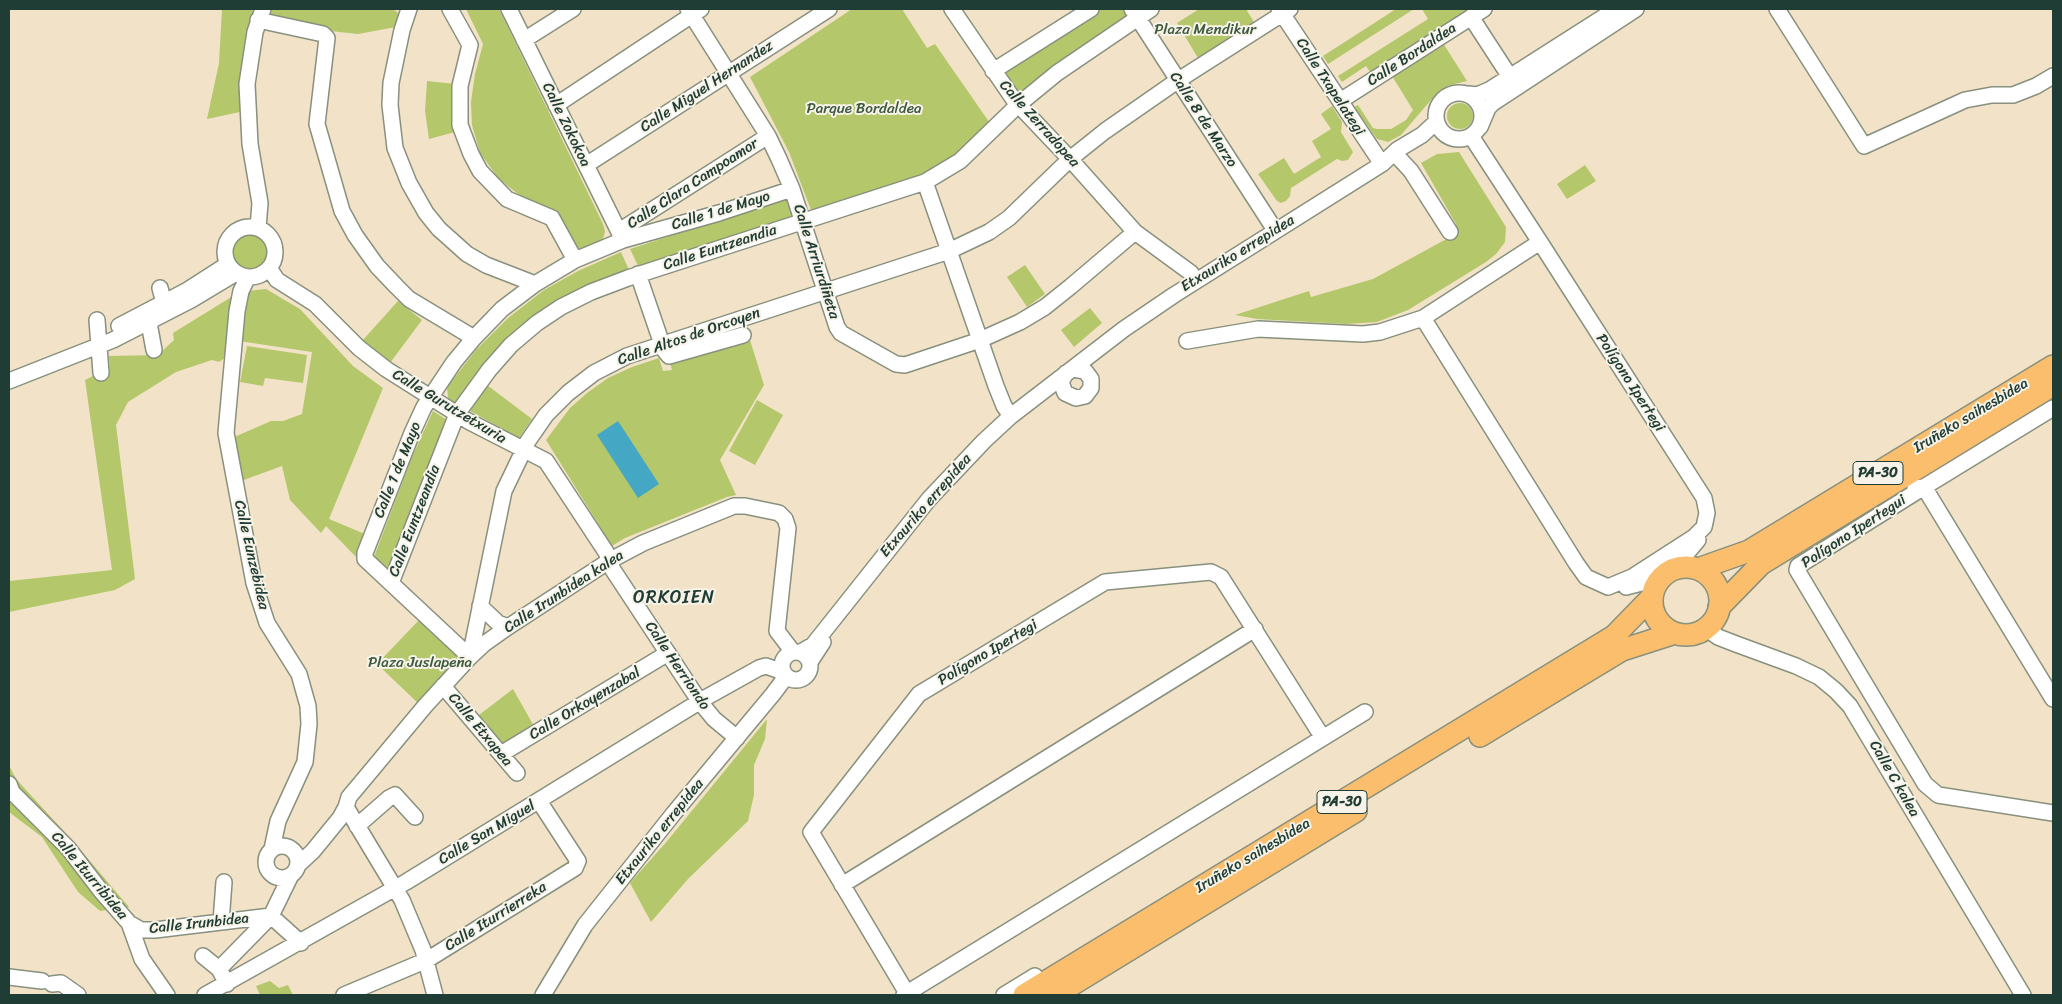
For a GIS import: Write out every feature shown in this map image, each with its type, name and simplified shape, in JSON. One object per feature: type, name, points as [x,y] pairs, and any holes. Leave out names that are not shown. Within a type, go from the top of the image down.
[{"type":"highway","name":"Iruñeko saihesbidea","points":[[1719,607],[1761,564],[2043,381],[2053,366]]},
{"type":"highway","name":"Iruñeko saihesbidea","points":[[1024,995],[1614,636],[1672,578],[1749,552],[2043,381]]},
{"type":"highway","points":[[1675,633],[1664,628],[1652,608],[1672,578],[1708,575],[1716,584],[1719,595],[1719,607]]},
{"type":"highway","name":"PA-30","points":[[1675,633],[1686,635],[1697,633],[1706,628],[1712,622],[1719,607]]},
{"type":"highway","name":"Iruñeko saihesbidea","points":[[1055,995],[1622,650],[1675,633]]},
{"type":"street","points":[[409,9],[402,30],[391,83],[390,105],[395,148],[409,183],[426,214],[467,254],[486,266],[534,284]]},
{"type":"street","points":[[450,9],[470,45],[460,86],[460,125],[471,154],[480,171],[507,200],[552,218],[575,260]]},
{"type":"street","name":"Calle Zokokoa","points":[[510,9],[621,236]]},
{"type":"street","points":[[524,40],[573,9]]},
{"type":"street","name":"Calle Miguel Hernandez","points":[[586,165],[829,9]]},
{"type":"street","points":[[993,71],[1092,9]]},
{"type":"street","name":"Calle Euntzeandia","points":[[391,583],[457,414],[489,370],[511,345],[537,323],[561,307],[591,292],[638,274],[925,182],[960,161],[1018,105],[1134,14],[1152,9]]},
{"type":"street","points":[[1616,9],[1489,90],[1476,95],[1455,93],[1444,98],[1436,109],[1436,122],[1443,134],[1450,138],[1464,139],[1476,132],[1488,108],[1493,103],[1636,9]]},
{"type":"street","points":[[1777,9],[1864,146],[1959,102],[1992,94],[2013,95],[2036,86],[2053,76]]},
{"type":"street","name":"Calle Zerradopea","points":[[956,10],[993,71],[1018,105],[1070,159],[1135,232]]},
{"type":"street","name":"Calle Altos de Orcoyen","points":[[470,658],[504,490],[523,450],[546,415],[568,393],[587,378],[627,356],[949,252],[988,232],[1009,218],[1070,159],[1105,131],[1284,10]]},
{"type":"street","name":"Calle Txapelategi","points":[[1284,10],[1340,102],[1382,164]]},
{"type":"street","points":[[556,105],[694,11]]},
{"type":"street","name":"Calle Arriurdiñeta","points":[[694,11],[768,136],[792,189],[837,326],[842,333],[896,364],[905,365],[980,340],[1020,322],[1045,307],[1135,232]]},
{"type":"street","points":[[1478,13],[1510,77]]},
{"type":"street","name":"Calle Bordaldea","points":[[1340,102],[1478,13]]},
{"type":"street","name":"Calle 8 de Marzo","points":[[1134,14],[1275,230]]},
{"type":"street","points":[[258,228],[260,203],[250,144],[247,84],[255,32],[261,15],[323,34],[327,38],[317,124],[342,211],[360,243],[377,266],[409,299],[474,338]]},
{"type":"street","points":[[1468,94],[1474,98],[1481,109],[1482,115],[1476,132]]},
{"type":"street","name":"Etxauriko errepidea","points":[[1382,164],[1397,150],[1422,136],[1436,122]]},
{"type":"street","name":"Polígono Ipertegi","points":[[1476,132],[1540,242],[1704,498],[1707,513],[1704,527]]},
{"type":"street","name":"Calle Clara Campoamor","points":[[621,236],[768,136]]},
{"type":"street","name":"Etxauriko errepidea","points":[[801,656],[813,645],[929,499],[1011,416],[1124,329],[1275,230],[1382,164],[1428,141],[1450,138]]},
{"type":"street","points":[[1398,157],[1411,171],[1450,232]]},
{"type":"street","points":[[925,182],[996,386],[1004,406],[1011,416]]},
{"type":"street","name":"Calle 1 de Mayo","points":[[470,658],[365,559],[365,553],[412,433],[430,399],[454,362],[502,309],[534,284],[621,236],[719,213],[792,189]]},
{"type":"street","points":[[9,381],[99,341],[162,296],[237,271],[256,276],[268,268],[274,256],[273,242],[269,236],[258,228],[243,228],[231,236],[225,250],[237,271]]},
{"type":"street","points":[[1135,232],[1191,273],[1195,281]]},
{"type":"street","points":[[1187,341],[1258,330],[1363,334],[1380,332],[1423,318],[1540,242]]},
{"type":"street","name":"Calle Gurutzetxuria","points":[[268,268],[277,280],[315,304],[359,348],[430,399],[523,450],[546,460],[604,548],[609,561]]},
{"type":"street","points":[[9,370],[149,323],[237,271]]},
{"type":"street","name":"Calle Eunzebidea","points":[[237,271],[241,291],[237,310],[226,433],[254,583],[267,623],[299,674],[308,706],[309,724],[305,762],[278,821],[272,849]]},
{"type":"street","points":[[638,274],[666,354],[674,356],[743,335]]},
{"type":"street","points":[[1423,318],[1586,577],[1608,587],[1624,588],[1672,578],[1682,559],[1701,535],[1704,527]]},
{"type":"street","points":[[97,320],[101,373]]},
{"type":"street","points":[[149,323],[154,350]]},
{"type":"street","points":[[1089,375],[1082,370],[1069,371],[1062,382],[1063,390],[1071,398],[1085,396],[1091,388],[1089,375],[1098,350]]},
{"type":"street","name":"Iruñeko saihesbidea","points":[[2043,381],[2041,365],[2053,357]]},
{"type":"street","name":"Etxauriko errepidea","points":[[801,656],[829,635],[945,492],[977,459],[1046,395],[1056,390],[1063,390]]},
{"type":"street","name":"Iruñeko saihesbidea","points":[[1817,529],[1856,514],[1888,495],[1924,487],[2053,408]]},
{"type":"street","points":[[1924,487],[2053,699]]},
{"type":"street","name":"Polígono Ipertegui","points":[[1924,487],[1798,566],[1796,570],[1925,784],[1938,795],[2053,813]]},
{"type":"street","name":"Calle Irunbidea kalea","points":[[294,871],[313,852],[340,818],[346,808],[349,797],[425,706],[484,644],[609,561],[643,542],[734,506],[745,506],[779,513],[785,519],[788,528],[777,631],[801,656]]},
{"type":"street","points":[[1608,587],[1632,577],[1694,537],[1704,527]]},
{"type":"street","name":"Calle Herriondo","points":[[609,561],[613,570],[700,702],[714,719],[737,738]]},
{"type":"street","name":"Polígono Ipertegi","points":[[1323,738],[1221,577],[1211,572],[1105,582],[919,694],[811,832],[906,995],[1323,738],[1365,712]]},
{"type":"street","points":[[480,606],[498,623],[508,627]]},
{"type":"street","points":[[842,885],[1255,628]]},
{"type":"street","name":"Calle C kalea","points":[[1706,628],[1736,644],[1796,666],[1819,677],[1850,706],[2024,995]]},
{"type":"street","name":"Calle Orkoyenzabal","points":[[501,754],[668,653]]},
{"type":"street","points":[[801,656],[811,667],[808,675],[804,679],[787,676],[783,660],[801,656]]},
{"type":"street","name":"Calle San Miguel","points":[[205,995],[396,888],[700,702],[759,668],[766,666],[787,676]]},
{"type":"street","name":"Etxauriko errepidea","points":[[543,995],[585,925],[787,676]]},
{"type":"street","name":"Etxauriko errepidea","points":[[551,995],[591,927],[781,693],[787,676]]},
{"type":"street","name":"Calle Etxapea","points":[[444,686],[517,773]]},
{"type":"street","name":"Calle Iturribidea","points":[[11,788],[68,848],[100,891],[129,923],[142,959],[167,995]]},
{"type":"street","points":[[357,826],[395,795],[416,817]]},
{"type":"street","name":"Calle Iturrierreka","points":[[344,995],[427,960],[575,868],[578,865],[578,861],[539,801]]},
{"type":"street","points":[[346,808],[396,888],[427,960],[435,995]]},
{"type":"street","points":[[283,846],[291,848],[297,856],[294,871],[278,878],[268,871],[266,861],[272,849],[283,846]]},
{"type":"street","name":"Calle Irunbidea","points":[[271,916],[294,871]]},
{"type":"street","points":[[221,922],[224,882]]},
{"type":"street","points":[[1004,995],[1049,968],[1199,888]]},
{"type":"street","points":[[219,969],[271,916]]},
{"type":"street","name":"Calle Irunbidea","points":[[129,923],[141,930],[155,930],[271,916],[300,942]]},
{"type":"street","points":[[203,956],[219,969],[227,984]]},
{"type":"street","points":[[9,977],[47,987],[61,984],[78,995]]},
{"type":"green space","points":[[222,9],[253,9],[241,79],[240,112],[207,119],[219,63]]},
{"type":"green space","points":[[272,9],[391,9],[399,15],[396,27],[358,34],[330,31],[270,18]]},
{"type":"green space","points":[[466,9],[499,9],[603,224],[604,236],[595,245],[582,250],[577,247],[559,214],[518,194],[499,179],[480,153],[472,125],[471,102],[475,74],[483,44]]},
{"type":"green space","name":"Parque Bordaldea","points":[[852,9],[902,9],[927,48],[935,44],[994,129],[960,161],[814,218],[789,152],[750,77]]},
{"type":"green space","points":[[1102,9],[1126,9],[1131,18],[1023,96],[1018,95],[1002,74]]},
{"type":"green space","name":"Plaza Mendikur","points":[[1199,9],[1246,9],[1254,22],[1198,58],[1177,23]]},
{"type":"green space","points":[[1396,9],[1414,9],[1328,64],[1323,56]]},
{"type":"green space","points":[[1422,9],[1471,9],[1370,72],[1366,66],[1342,82],[1338,76],[1428,19]]},
{"type":"green space","points":[[1443,43],[1467,81],[1447,86],[1437,93],[1401,135],[1388,142],[1377,139],[1354,107],[1358,105],[1373,128],[1377,129],[1391,129],[1406,120],[1413,110],[1392,76]]},
{"type":"green space","points":[[427,81],[455,84],[455,132],[429,139],[425,111]]},
{"type":"green space","points":[[1460,103],[1469,107],[1473,116],[1469,125],[1460,129],[1451,125],[1447,116],[1451,107]]},
{"type":"green space","points":[[1332,106],[1342,122],[1341,132],[1353,152],[1348,160],[1342,161],[1337,159],[1291,188],[1290,196],[1286,201],[1281,203],[1277,201],[1258,174],[1284,158],[1294,174],[1321,157],[1312,141],[1331,129],[1321,114]]},
{"type":"green space","points":[[1459,152],[1506,227],[1505,242],[1496,254],[1486,262],[1408,310],[1377,322],[1346,324],[1257,319],[1235,315],[1309,291],[1311,297],[1373,279],[1452,236],[1457,231],[1456,224],[1421,163],[1437,154]]},
{"type":"green space","points":[[1585,165],[1596,181],[1567,199],[1557,184]]},
{"type":"green space","points":[[787,198],[794,217],[639,268],[630,249]]},
{"type":"green space","points":[[250,235],[257,236],[262,240],[266,245],[266,259],[262,264],[257,268],[250,269],[243,268],[238,264],[234,259],[233,252],[234,245],[238,240],[243,236]]},
{"type":"green space","points":[[621,252],[629,270],[578,292],[458,405],[448,398],[447,387],[476,350],[508,318],[544,290],[578,271]]},
{"type":"green space","points":[[1025,265],[1045,294],[1027,307],[1007,277]]},
{"type":"green space","points":[[266,289],[300,309],[353,366],[383,388],[329,519],[365,534],[356,557],[326,526],[321,533],[290,500],[282,466],[241,481],[232,438],[271,421],[283,421],[302,414],[312,352],[239,341],[247,291]]},
{"type":"green space","points":[[241,291],[233,352],[219,362],[212,360],[176,372],[128,402],[116,425],[135,579],[115,590],[9,612],[9,581],[112,570],[85,380],[93,376],[110,373],[109,356],[158,355],[174,340],[173,333]]},
{"type":"green space","points":[[398,301],[422,320],[390,363],[362,341]]},
{"type":"green space","points":[[1090,308],[1102,323],[1074,347],[1061,330]]},
{"type":"green space","points":[[750,340],[764,385],[720,460],[736,495],[625,538],[612,546],[546,440],[570,408],[608,378],[659,358],[663,371],[672,370],[670,363]]},
{"type":"green space","points":[[247,346],[307,355],[303,383],[265,378],[263,386],[240,382]]},
{"type":"green space","points":[[487,385],[532,419],[519,438],[470,411]]},
{"type":"green space","points":[[757,400],[783,415],[755,465],[729,451]]},
{"type":"green space","points":[[433,411],[447,420],[393,566],[387,570],[374,557],[412,457]]},
{"type":"green space","name":"Plaza Juslapeña","points":[[419,620],[463,661],[421,706],[377,664]]},
{"type":"green space","points":[[513,689],[535,728],[503,746],[475,718]]},
{"type":"green space","points":[[767,719],[765,739],[754,765],[754,795],[748,821],[688,879],[651,922],[630,883],[668,840]]},
{"type":"green space","points":[[9,765],[16,779],[72,840],[129,907],[100,911],[78,892],[42,837],[9,812]]},
{"type":"green space","points":[[270,981],[279,988],[288,985],[293,995],[260,995],[256,986]]},
{"type":"water","points":[[618,421],[659,484],[638,498],[597,435]]},
{"type":"district","name":"ORKOIEN","points":[[674,598]]}]
